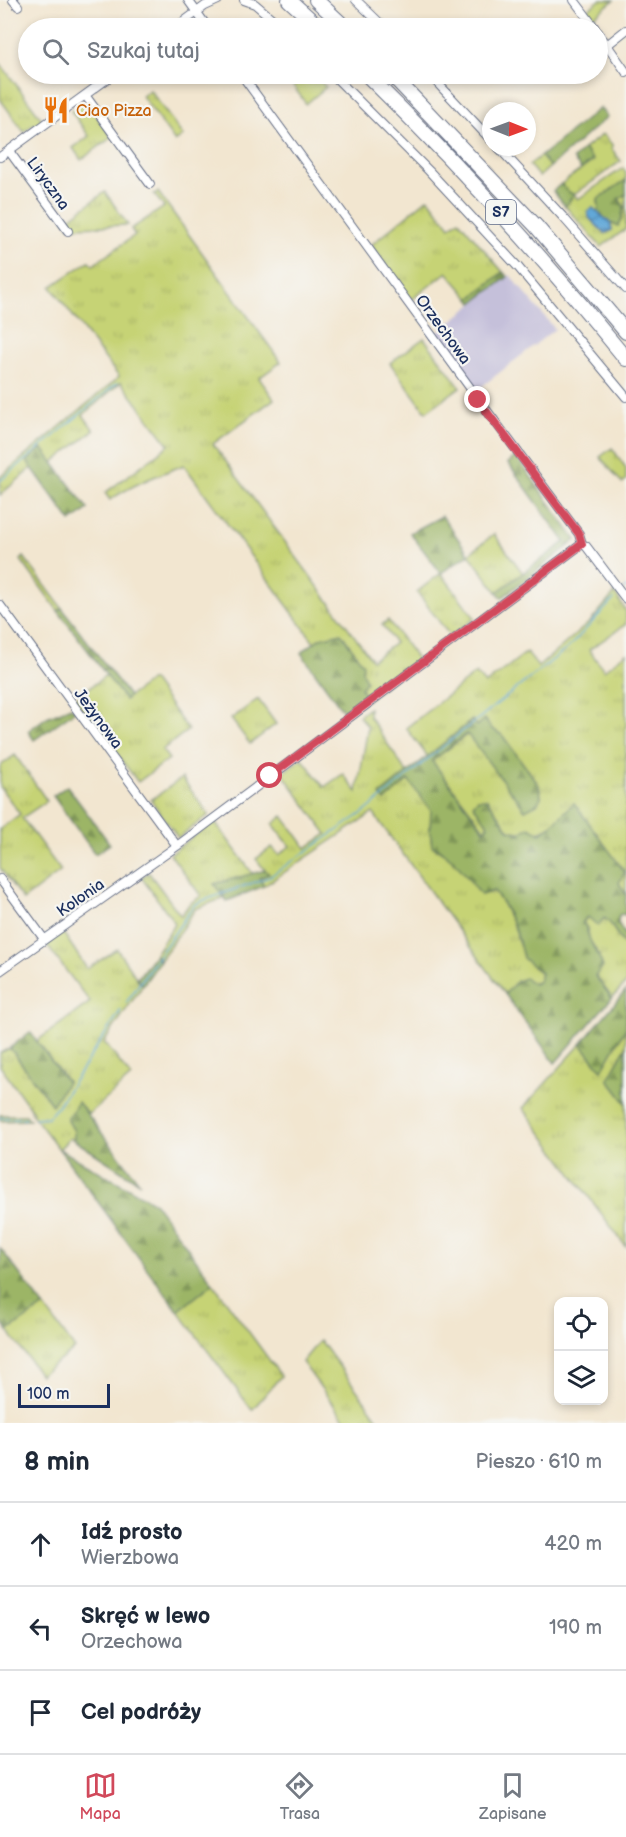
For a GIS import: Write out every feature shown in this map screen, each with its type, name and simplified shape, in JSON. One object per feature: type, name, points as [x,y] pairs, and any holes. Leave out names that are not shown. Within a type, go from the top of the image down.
[{"type":"highway","points":[[289,0],[309,18]]},
{"type":"highway","points":[[316,0],[335,18]]},
{"type":"highway","name":"S7","points":[[376,84],[418,124],[507,219],[626,359]]},
{"type":"highway","name":"S7","points":[[401,84],[536,226],[626,332]]},
{"type":"street","points":[[188,0],[201,18]]},
{"type":"street","points":[[190,18],[205,6],[218,0]]},
{"type":"street","points":[[244,0],[255,4],[271,18]]},
{"type":"street","points":[[356,0],[375,18]]},
{"type":"street","points":[[574,0],[588,18]]},
{"type":"street","points":[[608,44],[626,30]]},
{"type":"street","points":[[608,46],[626,72]]},
{"type":"street","points":[[0,157],[100,84]]},
{"type":"street","name":"Orzechowa","points":[[248,84],[478,400],[579,534],[582,544],[586,546],[626,599]]},
{"type":"street","points":[[342,84],[429,171],[496,243],[626,397]]},
{"type":"street","points":[[438,84],[482,130]]},
{"type":"street","points":[[85,95],[150,184]]},
{"type":"street","name":"Liryczna","points":[[9,151],[68,231]]},
{"type":"street","points":[[506,156],[563,216],[626,289]]},
{"type":"street","name":"Kolonia","points":[[0,971],[177,846],[582,544]]},
{"type":"street","name":"Jeżynowa","points":[[0,605],[177,846]]},
{"type":"street","points":[[0,879],[44,939]]},
{"type":"shaded area","points":[[510,275],[555,329],[476,391],[435,334]]},
{"type":"green space","points":[[600,0],[614,0],[593,17],[587,10]]},
{"type":"green space","points":[[0,63],[44,122],[36,127],[34,124],[24,132],[0,99]]},
{"type":"green space","points":[[292,84],[323,84],[326,87],[306,104]]},
{"type":"green space","points":[[150,90],[183,136],[175,142],[142,96]]},
{"type":"green space","points":[[83,103],[88,103],[112,137],[81,160],[73,148],[89,136],[71,111]]},
{"type":"green space","points":[[600,108],[607,117],[550,167],[541,156]]},
{"type":"green space","points":[[603,134],[621,161],[574,195],[561,184],[593,161],[584,149]]},
{"type":"green space","points":[[584,149],[593,160],[581,169],[573,159]]},
{"type":"green space","points":[[541,156],[550,167],[539,177],[529,165]]},
{"type":"green space","points":[[623,168],[626,180],[598,199],[599,208],[597,212],[593,208],[590,219],[604,233],[608,233],[612,230],[610,223],[618,226],[621,221],[624,207],[619,199],[626,194],[626,229],[601,247],[565,206],[574,195],[578,199]]},
{"type":"green space","points":[[626,180],[626,194],[619,199],[624,207],[618,226],[610,223],[597,212],[598,199]]},
{"type":"green space","points":[[561,184],[574,195],[565,206],[553,191]]},
{"type":"green space","points":[[105,192],[128,225],[69,226],[66,221]]},
{"type":"green space","points":[[158,192],[281,362],[259,378],[274,399],[213,444],[372,660],[395,643],[382,625],[388,620],[418,660],[368,699],[361,689],[341,634],[314,642],[184,465],[155,476],[110,500],[105,493],[169,445],[121,382],[83,415],[94,430],[53,463],[42,448],[32,468],[0,495],[0,477],[119,377],[51,287],[89,261],[93,265],[135,235],[131,229],[164,207],[154,194]]},
{"type":"green space","points":[[428,198],[450,227],[459,220],[503,272],[470,299],[447,272],[410,301],[371,245]]},
{"type":"green space","points":[[503,272],[508,277],[473,303],[470,299]]},
{"type":"green space","points":[[424,338],[460,387],[426,412],[390,363]]},
{"type":"green space","points":[[42,448],[88,509],[71,522],[27,461]]},
{"type":"green space","points":[[612,448],[626,468],[626,480],[622,483],[600,457]]},
{"type":"green space","points":[[516,456],[576,540],[502,598],[497,592],[565,542],[508,463]]},
{"type":"green space","points":[[442,516],[469,554],[441,573],[410,533]]},
{"type":"green space","points":[[494,534],[523,573],[497,592],[469,554]]},
{"type":"green space","points":[[24,557],[62,608],[58,611],[21,560]]},
{"type":"green space","points":[[441,573],[475,618],[450,636],[417,592]]},
{"type":"green space","points":[[615,593],[626,611],[626,624],[589,650],[604,670],[626,653],[626,895],[574,804],[553,825],[531,833],[509,830],[487,799],[485,820],[488,826],[485,830],[432,761],[468,734],[525,810],[541,797],[539,785],[502,735],[492,729],[485,719],[477,726],[472,720],[428,757],[406,728],[476,673],[485,684],[527,652],[538,667],[591,621]]},
{"type":"green space","points":[[62,608],[129,696],[125,700],[58,611]]},
{"type":"green space","points":[[341,633],[363,664],[362,671],[366,681],[361,689],[368,699],[346,715],[301,653],[320,638]]},
{"type":"green space","points":[[106,675],[125,699],[152,680],[188,730],[162,750],[169,759],[138,782],[75,699]]},
{"type":"green space","points":[[258,699],[276,724],[250,744],[231,719]]},
{"type":"green space","points":[[71,707],[75,711],[34,740],[28,731],[47,717]]},
{"type":"green space","points":[[369,708],[369,716],[407,773],[380,795],[385,801],[408,780],[432,810],[430,828],[432,846],[454,861],[481,895],[494,891],[516,931],[518,942],[533,967],[541,972],[539,981],[534,984],[517,981],[505,994],[373,813],[264,886],[259,878],[268,874],[256,859],[272,847],[279,855],[290,846],[273,824],[283,816],[306,848],[327,834],[282,773],[302,758],[324,787],[343,774],[357,792],[368,727],[359,716]]},
{"type":"green space","points":[[484,719],[492,729],[502,735],[539,785],[541,797],[537,804],[525,810],[467,734],[432,761],[484,830],[488,825],[473,804],[478,799],[487,799],[509,830],[520,833],[529,827],[541,833],[574,803],[625,872],[619,883],[626,895],[626,916],[619,915],[618,923],[626,936],[626,948],[604,918],[598,926],[588,917],[583,922],[603,967],[595,976],[612,998],[555,1063],[505,994],[517,981],[525,978],[534,984],[539,981],[541,973],[523,958],[516,931],[503,904],[494,891],[481,895],[454,861],[432,846],[431,810],[408,780],[385,801],[380,795],[472,720],[477,726]]},
{"type":"green space","points":[[15,755],[47,801],[22,818],[61,871],[23,900],[0,868],[0,829],[20,814],[0,787],[0,766]]},
{"type":"green space","points":[[182,778],[209,815],[178,838],[151,800]]},
{"type":"green space","points":[[67,786],[110,844],[95,854],[53,796]]},
{"type":"green space","points":[[214,821],[253,874],[214,884],[224,898],[195,909],[160,961],[155,954],[175,923],[141,877],[149,873],[181,916],[189,904],[201,896],[170,854]]},
{"type":"green space","points":[[265,870],[269,874],[259,878],[264,886],[227,901],[214,884]]},
{"type":"green space","points":[[588,916],[596,922],[604,918],[609,922],[626,948],[626,983],[612,998],[595,975],[599,955],[589,939],[588,930],[583,922]]},
{"type":"green space","points":[[62,931],[87,969],[117,949],[143,985],[104,1042],[131,1077],[89,1114],[78,1103],[74,1140],[70,1138],[59,1149],[31,1113],[33,1112],[0,1066],[0,1053],[10,1048],[51,1104],[67,1082],[37,1041],[90,1002],[45,943]]},
{"type":"green space","points":[[155,954],[160,961],[143,985],[137,979]]},
{"type":"green space","points":[[626,990],[626,1028],[602,1070],[581,1044]]},
{"type":"green space","points":[[626,1028],[626,1047],[608,1079],[626,1103],[626,1247],[523,1108],[581,1044],[602,1070]]},
{"type":"green space","points":[[30,1032],[67,1082],[52,1105],[10,1048]]},
{"type":"green space","points":[[626,1047],[626,1103],[608,1079]]},
{"type":"green space","points":[[78,1102],[140,1183],[74,1140],[74,1131],[67,1119]]},
{"type":"green space","points":[[0,1115],[26,1115],[30,1120],[0,1121]]},
{"type":"green space","points":[[59,1149],[155,1203],[213,1283],[178,1311]]},
{"type":"green space","points":[[0,1248],[44,1306],[8,1331],[0,1321]]},
{"type":"green space","points":[[213,1283],[281,1376],[252,1410],[178,1311]]},
{"type":"green space","points":[[44,1306],[75,1349],[40,1375],[8,1331]]},
{"type":"green space","points":[[320,1340],[381,1423],[347,1423],[302,1362]]},
{"type":"water","points":[[593,208],[610,223],[612,230],[605,233],[590,219],[587,212]]},
{"type":"waterway","points":[[0,481],[117,383]]},
{"type":"waterway","points":[[126,1003],[194,905],[269,877],[367,810],[569,647],[614,599]]},
{"type":"waterway","points":[[35,1118],[48,1117],[57,1107],[121,1010]]},
{"type":"waterway","points":[[0,1118],[26,1118]]},
{"type":"place","name":"Ciao Pizza","points":[[56,110]]},
{"type":"route","points":[[270,776],[582,544],[579,534],[478,400]]}]
